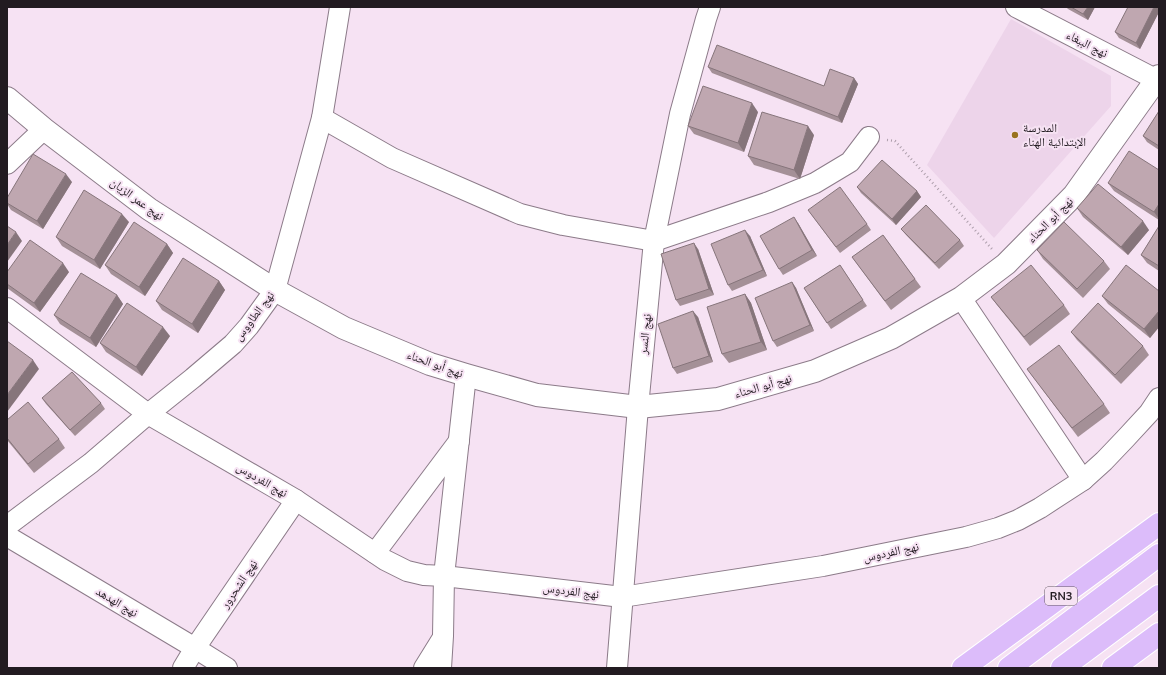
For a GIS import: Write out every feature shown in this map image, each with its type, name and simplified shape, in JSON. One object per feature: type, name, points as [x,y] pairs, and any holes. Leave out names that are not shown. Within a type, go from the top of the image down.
[{"type":"highway","name":"RN3","points":[[963,668],[1159,524]]},
{"type":"highway","points":[[1010,668],[1159,555]]},
{"type":"highway","points":[[1062,668],[1159,596]]},
{"type":"highway","points":[[1113,668],[1159,634]]},
{"type":"street","name":"نهج الطاووس","points":[[7,526],[91,463],[233,344],[249,326],[275,290],[322,118],[340,7]]},
{"type":"street","name":"نهج النسر","points":[[617,668],[638,407],[654,241],[680,114],[710,7]]},
{"type":"street","name":"نهج الببغاء","points":[[1016,7],[1046,14],[1158,79]]},
{"type":"street","name":"نهج أبو الحناء","points":[[275,290],[344,328],[430,364],[537,394],[638,407],[718,399],[815,371],[891,338],[961,298],[1006,264],[1074,195],[1158,79]]},
{"type":"street","name":"نهج عمر الزيان","points":[[7,98],[44,130],[148,209],[275,290]]},
{"type":"street","points":[[322,118],[392,158],[520,214],[563,225],[654,241],[769,202],[815,183],[850,162],[869,137]]},
{"type":"street","points":[[7,164],[44,130]]},
{"type":"street","points":[[961,298],[1083,480]]},
{"type":"street","name":"نهج الفردوس","points":[[7,308],[148,414],[296,500],[385,560],[407,570],[424,575],[444,576],[622,597],[823,566],[966,537],[998,528],[1018,520],[1040,508],[1083,480],[1125,439],[1149,412],[1159,398]]},
{"type":"street","points":[[441,668],[444,576],[466,375]]},
{"type":"street","points":[[375,552],[459,441]]},
{"type":"street","name":"نهج الشحرور","points":[[183,668],[195,648],[296,500]]},
{"type":"street","name":"نهج الهدهد","points":[[7,536],[227,668]]},
{"type":"street","points":[[424,668],[443,636]]},
{"type":"path","points":[[869,137],[895,141],[1006,264]]},
{"type":"shaded area","name":"المدرسة الإبتدائية الهناء","points":[[1011,19],[1111,76],[1111,106],[994,238],[927,165]]},
{"type":"building","points":[[1071,7],[1088,7],[1083,14]]},
{"type":"building","points":[[1128,7],[1154,7],[1136,43],[1115,32]]},
{"type":"building","points":[[717,45],[824,86],[830,69],[854,78],[838,117],[708,67]]},
{"type":"building","points":[[703,86],[752,103],[738,143],[688,126]]},
{"type":"building","points":[[1159,111],[1159,146],[1143,136]]},
{"type":"building","points":[[762,112],[808,126],[794,170],[748,156]]},
{"type":"building","points":[[1129,151],[1159,170],[1159,204],[1154,212],[1108,183]]},
{"type":"building","points":[[33,154],[66,174],[37,221],[7,203],[7,198]]},
{"type":"building","points":[[882,160],[917,191],[892,219],[857,187]]},
{"type":"building","points":[[1098,184],[1143,221],[1121,247],[1077,208]]},
{"type":"building","points":[[840,187],[867,224],[836,247],[808,210]]},
{"type":"building","points":[[84,190],[122,214],[94,260],[56,237]]},
{"type":"building","points":[[926,205],[960,240],[935,263],[901,229]]},
{"type":"building","points":[[794,217],[812,250],[779,269],[760,236]]},
{"type":"building","points":[[134,222],[167,244],[139,287],[105,265]]},
{"type":"building","points":[[1064,222],[1104,261],[1077,289],[1037,250]]},
{"type":"building","points":[[7,226],[16,232],[7,245]]},
{"type":"building","points":[[1159,226],[1159,266],[1141,255]]},
{"type":"building","points":[[745,230],[763,270],[728,285],[711,244]]},
{"type":"building","points":[[883,235],[915,279],[885,301],[852,257]]},
{"type":"building","points":[[30,240],[63,263],[34,303],[7,284],[7,272]]},
{"type":"building","points":[[694,243],[709,289],[676,300],[661,254]]},
{"type":"building","points":[[183,258],[219,281],[192,324],[156,301]]},
{"type":"building","points":[[840,265],[863,300],[827,323],[804,288]]},
{"type":"building","points":[[1031,265],[1064,305],[1024,337],[991,297]]},
{"type":"building","points":[[1126,265],[1159,291],[1159,311],[1144,329],[1102,296]]},
{"type":"building","points":[[81,273],[117,295],[90,338],[54,315]]},
{"type":"building","points":[[792,282],[810,325],[773,341],[755,298]]},
{"type":"building","points":[[745,294],[761,342],[722,354],[707,307]]},
{"type":"building","points":[[127,303],[163,327],[136,367],[100,343]]},
{"type":"building","points":[[1098,303],[1143,346],[1115,375],[1071,332]]},
{"type":"building","points":[[693,311],[709,356],[673,368],[658,324]]},
{"type":"building","points":[[7,341],[33,360],[7,395]]},
{"type":"building","points":[[1059,345],[1104,404],[1072,428],[1027,369]]},
{"type":"building","points":[[72,372],[101,403],[70,430],[42,398]]},
{"type":"building","points":[[28,402],[59,439],[28,464],[7,438],[7,420]]},
{"type":"place","name":"المدرسة الإبتدائية الهناء","points":[[1015,135]]}]
